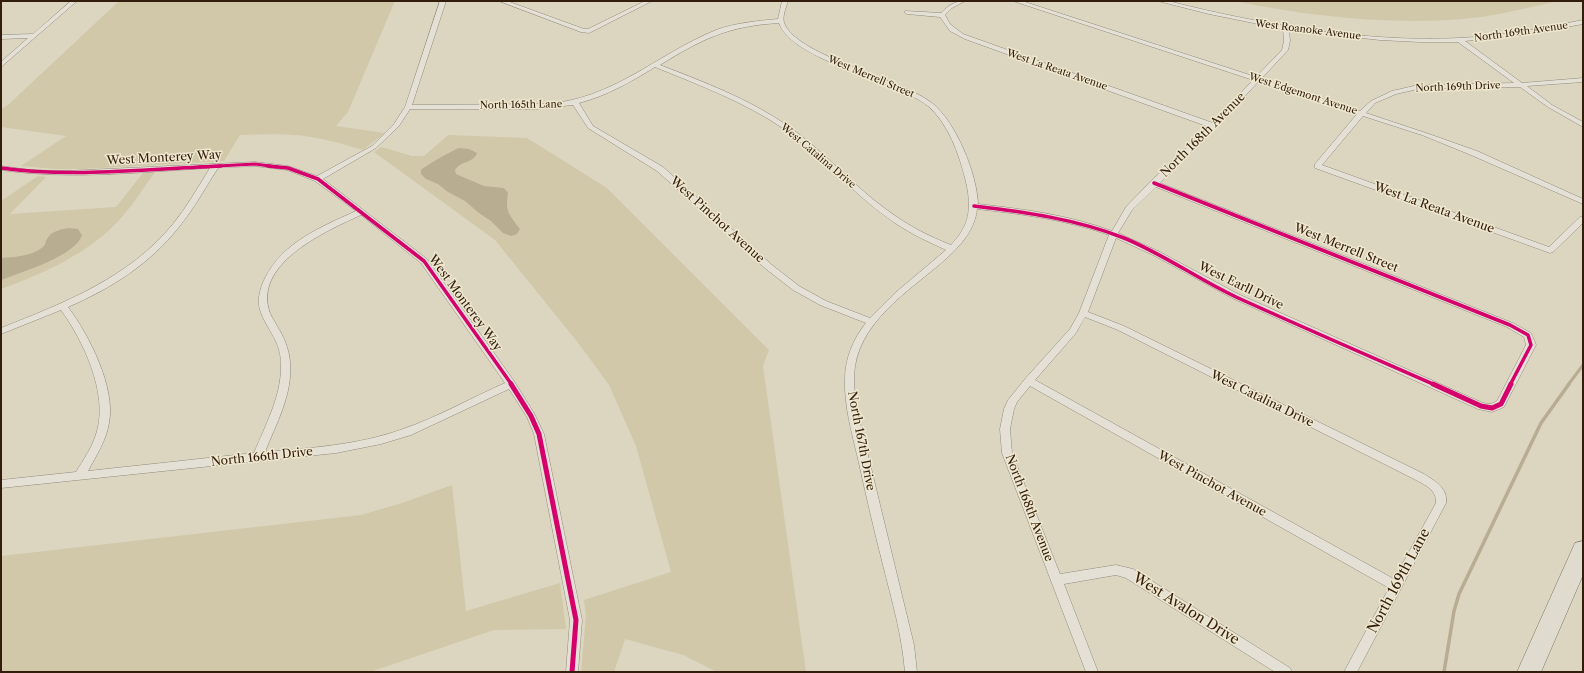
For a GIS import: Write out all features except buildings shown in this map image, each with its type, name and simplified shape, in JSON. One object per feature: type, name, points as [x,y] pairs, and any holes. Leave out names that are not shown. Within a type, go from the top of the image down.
[{"type":"highway","points":[[1529,672],[1583,550]]},
{"type":"street","points":[[1,65],[74,1]]},
{"type":"street","points":[[318,179],[356,159],[380,143],[397,125],[408,107],[443,1]]},
{"type":"street","points":[[502,1],[583,31],[590,31],[649,1]]},
{"type":"street","points":[[781,21],[785,1]]},
{"type":"street","points":[[907,12],[942,15],[950,7],[962,1]]},
{"type":"street","name":"West Edgemont Avenue","points":[[1016,1],[1424,134],[1474,153],[1583,202]]},
{"type":"street","name":"West Roanoke Avenue","points":[[1161,1],[1234,19],[1286,28],[1380,38],[1459,40]]},
{"type":"street","name":"West La Reata Avenue","points":[[942,15],[944,23],[955,33],[1214,126]]},
{"type":"street","name":"North 165th Lane","points":[[408,107],[538,107],[575,103],[599,95],[718,32],[744,25],[781,21]]},
{"type":"street","name":"West Merrell Street","points":[[781,21],[787,33],[801,46],[907,91],[923,100],[935,110],[945,120],[956,142],[972,187],[974,206]]},
{"type":"street","name":"North 169th Avenue","points":[[1459,40],[1535,32],[1583,22]]},
{"type":"street","name":"North 168th Avenue","points":[[1092,672],[1011,466],[1006,447],[1005,429],[1009,409],[1019,392],[1028,381],[1070,335],[1083,313],[1113,235],[1129,209],[1214,126],[1285,50],[1287,41],[1286,28]]},
{"type":"street","points":[[1,37],[34,36]]},
{"type":"street","points":[[1459,40],[1519,85],[1550,106],[1583,125]]},
{"type":"street","name":"West Catalina Drive","points":[[655,65],[721,92],[764,114],[799,138],[896,221],[920,235],[952,249]]},
{"type":"street","name":"North 169th Drive","points":[[1318,166],[1373,102],[1394,92],[1418,87],[1519,85],[1583,80]]},
{"type":"street","name":"West Pinchot Avenue","points":[[575,103],[590,127],[660,169],[769,267],[796,288],[823,303],[871,322]]},
{"type":"street","name":"West Monterey Way","points":[[1,168],[30,172],[65,173],[243,164],[277,166],[298,171],[318,179],[424,261],[511,384],[531,416],[540,434],[576,620],[572,672]]},
{"type":"street","points":[[1,331],[63,307],[111,281],[137,264],[156,248],[177,225],[216,165]]},
{"type":"street","name":"West La Reata Avenue","points":[[1318,166],[1550,250],[1583,219]]},
{"type":"street","name":"West Merrell Street","points":[[1154,183],[1510,325],[1528,335],[1531,345],[1501,404],[1492,408]]},
{"type":"street","name":"West Earll Drive","points":[[974,206],[1050,216],[1113,235],[1145,247],[1210,284],[1235,296],[1481,406],[1492,408]]},
{"type":"street","name":"North 167th Drive","points":[[911,672],[910,655],[905,628],[874,506],[852,402],[850,376],[853,356],[862,335],[871,322],[958,243],[969,226],[974,206]]},
{"type":"street","points":[[258,457],[284,388],[286,368],[285,352],[280,337],[264,307],[263,292],[269,276],[295,247],[316,234],[361,212]]},
{"type":"street","points":[[63,307],[72,317],[78,329],[100,382],[105,403],[104,424],[96,446],[80,476]]},
{"type":"street","name":"West Catalina Drive","points":[[1083,313],[1121,328],[1420,477],[1438,490]]},
{"type":"street","name":"West Pinchot Avenue","points":[[1028,381],[1396,586]]},
{"type":"street","name":"North 166th Drive","points":[[1,484],[336,449],[375,442],[406,432],[440,418],[511,384]]},
{"type":"street","name":"North 169th Lane","points":[[1350,672],[1441,503],[1442,496],[1438,490]]},
{"type":"street","name":"West Avalon Drive","points":[[1056,580],[1116,570],[1129,573],[1286,672]]},
{"type":"shaded area","points":[[119,1],[395,1],[348,112],[336,126],[385,133],[363,150],[319,138],[297,135],[240,135],[224,161],[82,169],[55,169],[21,166],[66,136],[1,127],[1,109],[9,104]]},
{"type":"shaded area","points":[[1235,1],[1558,1],[1481,17],[1451,20],[1389,21],[1295,12]]},
{"type":"shaded area","points":[[448,135],[527,138],[607,188],[769,350],[763,366],[806,672],[717,672],[683,655],[625,639],[614,672],[581,672],[586,615],[584,600],[671,572],[636,446],[609,385],[579,344],[495,240],[374,152],[381,147],[412,156],[424,156]]},
{"type":"shaded area","points":[[459,148],[469,149],[477,153],[473,159],[457,167],[455,170],[456,174],[484,186],[504,188],[508,193],[507,205],[509,212],[520,229],[517,234],[511,236],[503,233],[491,221],[465,201],[448,192],[438,184],[426,179],[421,174],[421,170]]},
{"type":"shaded area","points":[[155,172],[122,217],[96,241],[50,269],[1,289],[1,201],[38,176],[46,177],[10,214],[116,207],[143,173]]},
{"type":"shaded area","points":[[69,228],[78,229],[82,235],[78,243],[70,250],[34,268],[1,280],[1,258],[23,256],[39,250],[45,245],[51,234]]},
{"type":"shaded area","points":[[452,485],[466,611],[560,583],[566,629],[494,630],[370,672],[1,672],[1,556],[361,515],[402,503]]},
{"type":"waterway","points":[[1568,385],[1583,365]]},
{"type":"waterway","points":[[1444,672],[1454,611],[1459,594],[1541,423],[1569,384]]},
{"type":"cycle path","points":[[1,168],[30,172],[65,173],[255,164],[288,168],[318,179],[424,261],[511,384],[531,416],[539,434],[576,620],[572,672]]},
{"type":"cycle path","points":[[974,206],[1018,211],[1061,219],[1103,230],[1144,247],[1235,296],[1481,406],[1492,408],[1501,404],[1531,345],[1528,335],[1510,325],[1154,183]]}]
